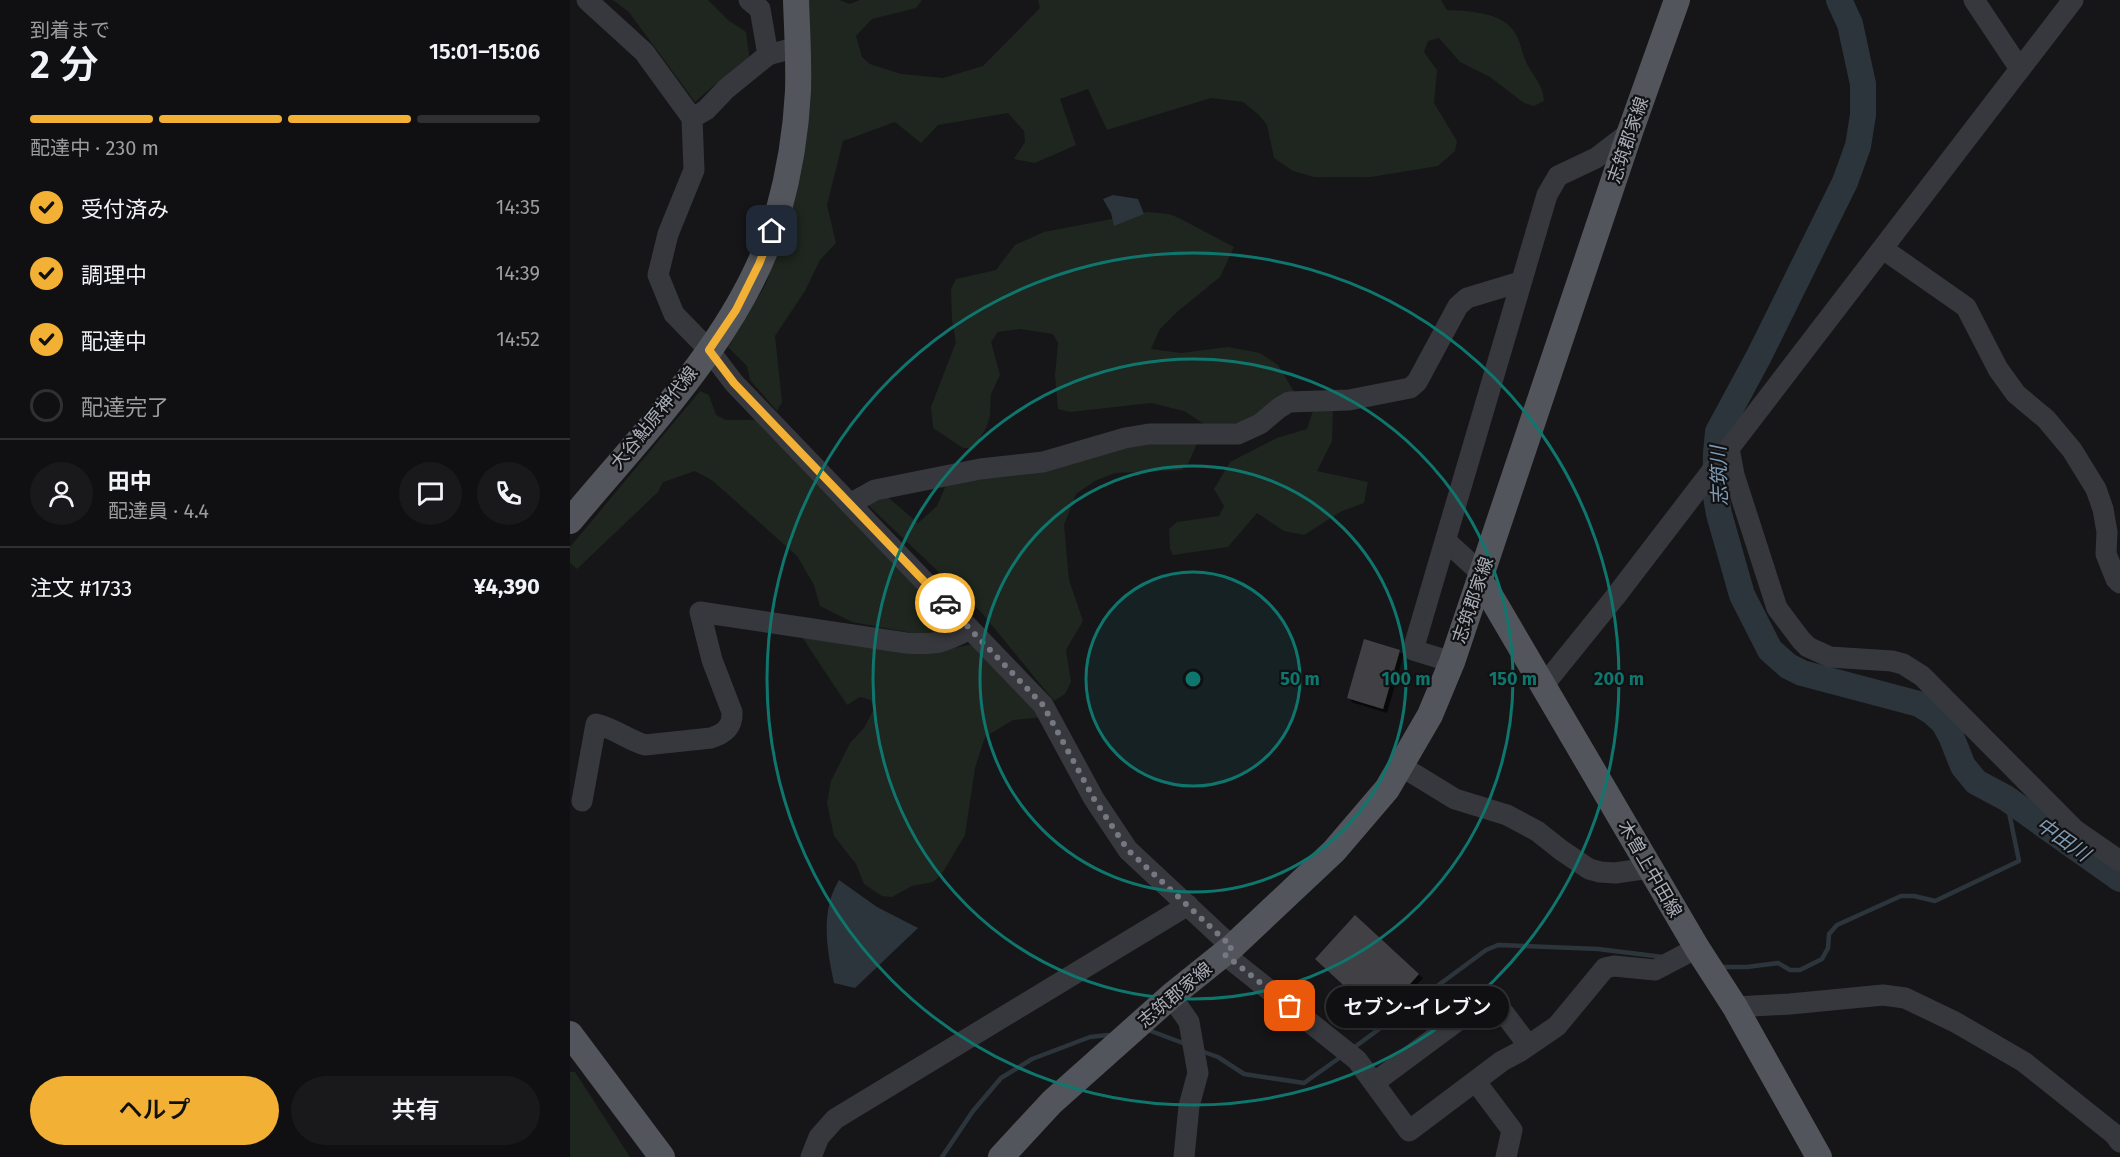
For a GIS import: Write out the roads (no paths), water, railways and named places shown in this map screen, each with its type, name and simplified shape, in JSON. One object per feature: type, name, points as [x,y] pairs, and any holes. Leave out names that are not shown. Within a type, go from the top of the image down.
[{"type":"main road","name":"大谷鮎原神代線","points":[[570,521],[690,377],[736,310],[759,264],[778,214],[789,164],[798,92],[796,0]]},
{"type":"main road","name":"志筑郡家線","points":[[1001,1157],[1052,1102],[1171,996],[1228,950],[1334,851],[1387,789],[1401,766],[1430,715],[1452,662],[1630,132],[1677,0]]},
{"type":"main road","name":"木曽上中田線","points":[[1480,579],[1697,948],[1735,1007],[1819,1157]]},
{"type":"main road","points":[[570,1034],[662,1157]]},
{"type":"street","points":[[586,0],[644,52],[693,118],[694,170],[668,234],[658,275],[674,314],[709,350],[734,383],[1043,705],[1094,799],[1128,850],[1188,905],[1228,950],[1357,1060],[1409,1131],[1502,1061],[1557,1026],[1605,968],[1614,966],[1655,969],[1697,948]]},
{"type":"street","points":[[749,0],[760,9],[768,55]]},
{"type":"street","points":[[1974,0],[2020,69]]},
{"type":"street","points":[[1543,686],[1707,477],[2073,0]]},
{"type":"street","points":[[693,118],[706,110],[768,55],[797,47]]},
{"type":"street","points":[[1452,662],[1413,650],[1547,195],[1558,176],[1596,158],[1630,132]]},
{"type":"street","points":[[1883,249],[1966,307],[1998,369],[2016,394],[2046,419],[2072,450],[2096,489],[2103,509],[2107,532],[2106,554],[2116,579],[2120,583]]},
{"type":"street","points":[[850,504],[875,490],[980,469],[1043,462],[1149,434],[1238,434],[1260,424],[1289,402],[1349,400],[1410,388],[1417,382],[1458,306],[1467,297],[1520,282]]},
{"type":"street","points":[[1727,449],[1777,608],[1801,640],[1808,647],[1830,657],[1892,661],[1903,664],[1922,676],[2075,830],[2120,861]]},
{"type":"street","points":[[1446,541],[1480,579]]},
{"type":"street","points":[[582,801],[597,724],[608,726],[637,743],[645,745],[711,738],[721,734],[729,727],[733,717],[732,712],[712,660],[700,612],[930,645],[946,642],[970,629]]},
{"type":"street","points":[[1401,766],[1455,799],[1507,815],[1537,831],[1561,850],[1600,873],[1650,868]]},
{"type":"street","points":[[811,1157],[819,1137],[835,1119],[1188,905]]},
{"type":"street","points":[[1735,1007],[1883,995],[1905,998],[1955,1022],[2024,1062],[2115,1134],[2120,1142]]},
{"type":"street","points":[[1171,996],[1189,1022],[1198,1073],[1189,1106],[1184,1157]]},
{"type":"street","points":[[1375,1082],[1491,996],[1528,1045]]},
{"type":"street","points":[[1476,1082],[1512,1130],[1506,1157]]},
{"type":"waterway","name":"志筑川","points":[[1839,0],[1850,24],[1863,84],[1863,115],[1858,146],[1845,182],[1759,356],[1718,432],[1715,491],[1719,514],[1742,595],[1770,650],[1788,666],[1802,673],[1919,704],[1932,712],[1944,723],[1963,766],[1976,782],[2006,798],[2120,879]]},
{"type":"waterway","points":[[1721,967],[1747,967],[1778,963],[1790,970],[1800,970],[1822,959],[1828,948],[1829,934],[1837,925],[1901,896],[1914,896],[1935,901],[2019,861],[2006,798]]},
{"type":"waterway","points":[[1352,1049],[1486,950],[1498,945],[1598,949],[1663,957]]},
{"type":"waterway","points":[[1151,1031],[1188,1045]]},
{"type":"waterway","points":[[942,1157],[973,1111],[1001,1078],[1032,1059],[1090,1037],[1108,1035]]},
{"type":"waterway","points":[[1201,1051],[1218,1057],[1244,1074],[1304,1083],[1342,1056]]},
{"type":"place","name":"セブン-イレブン","points":[[1290,1006]]},
{"type":"water label","name":"中田川","points":[[2063,839]]}]
